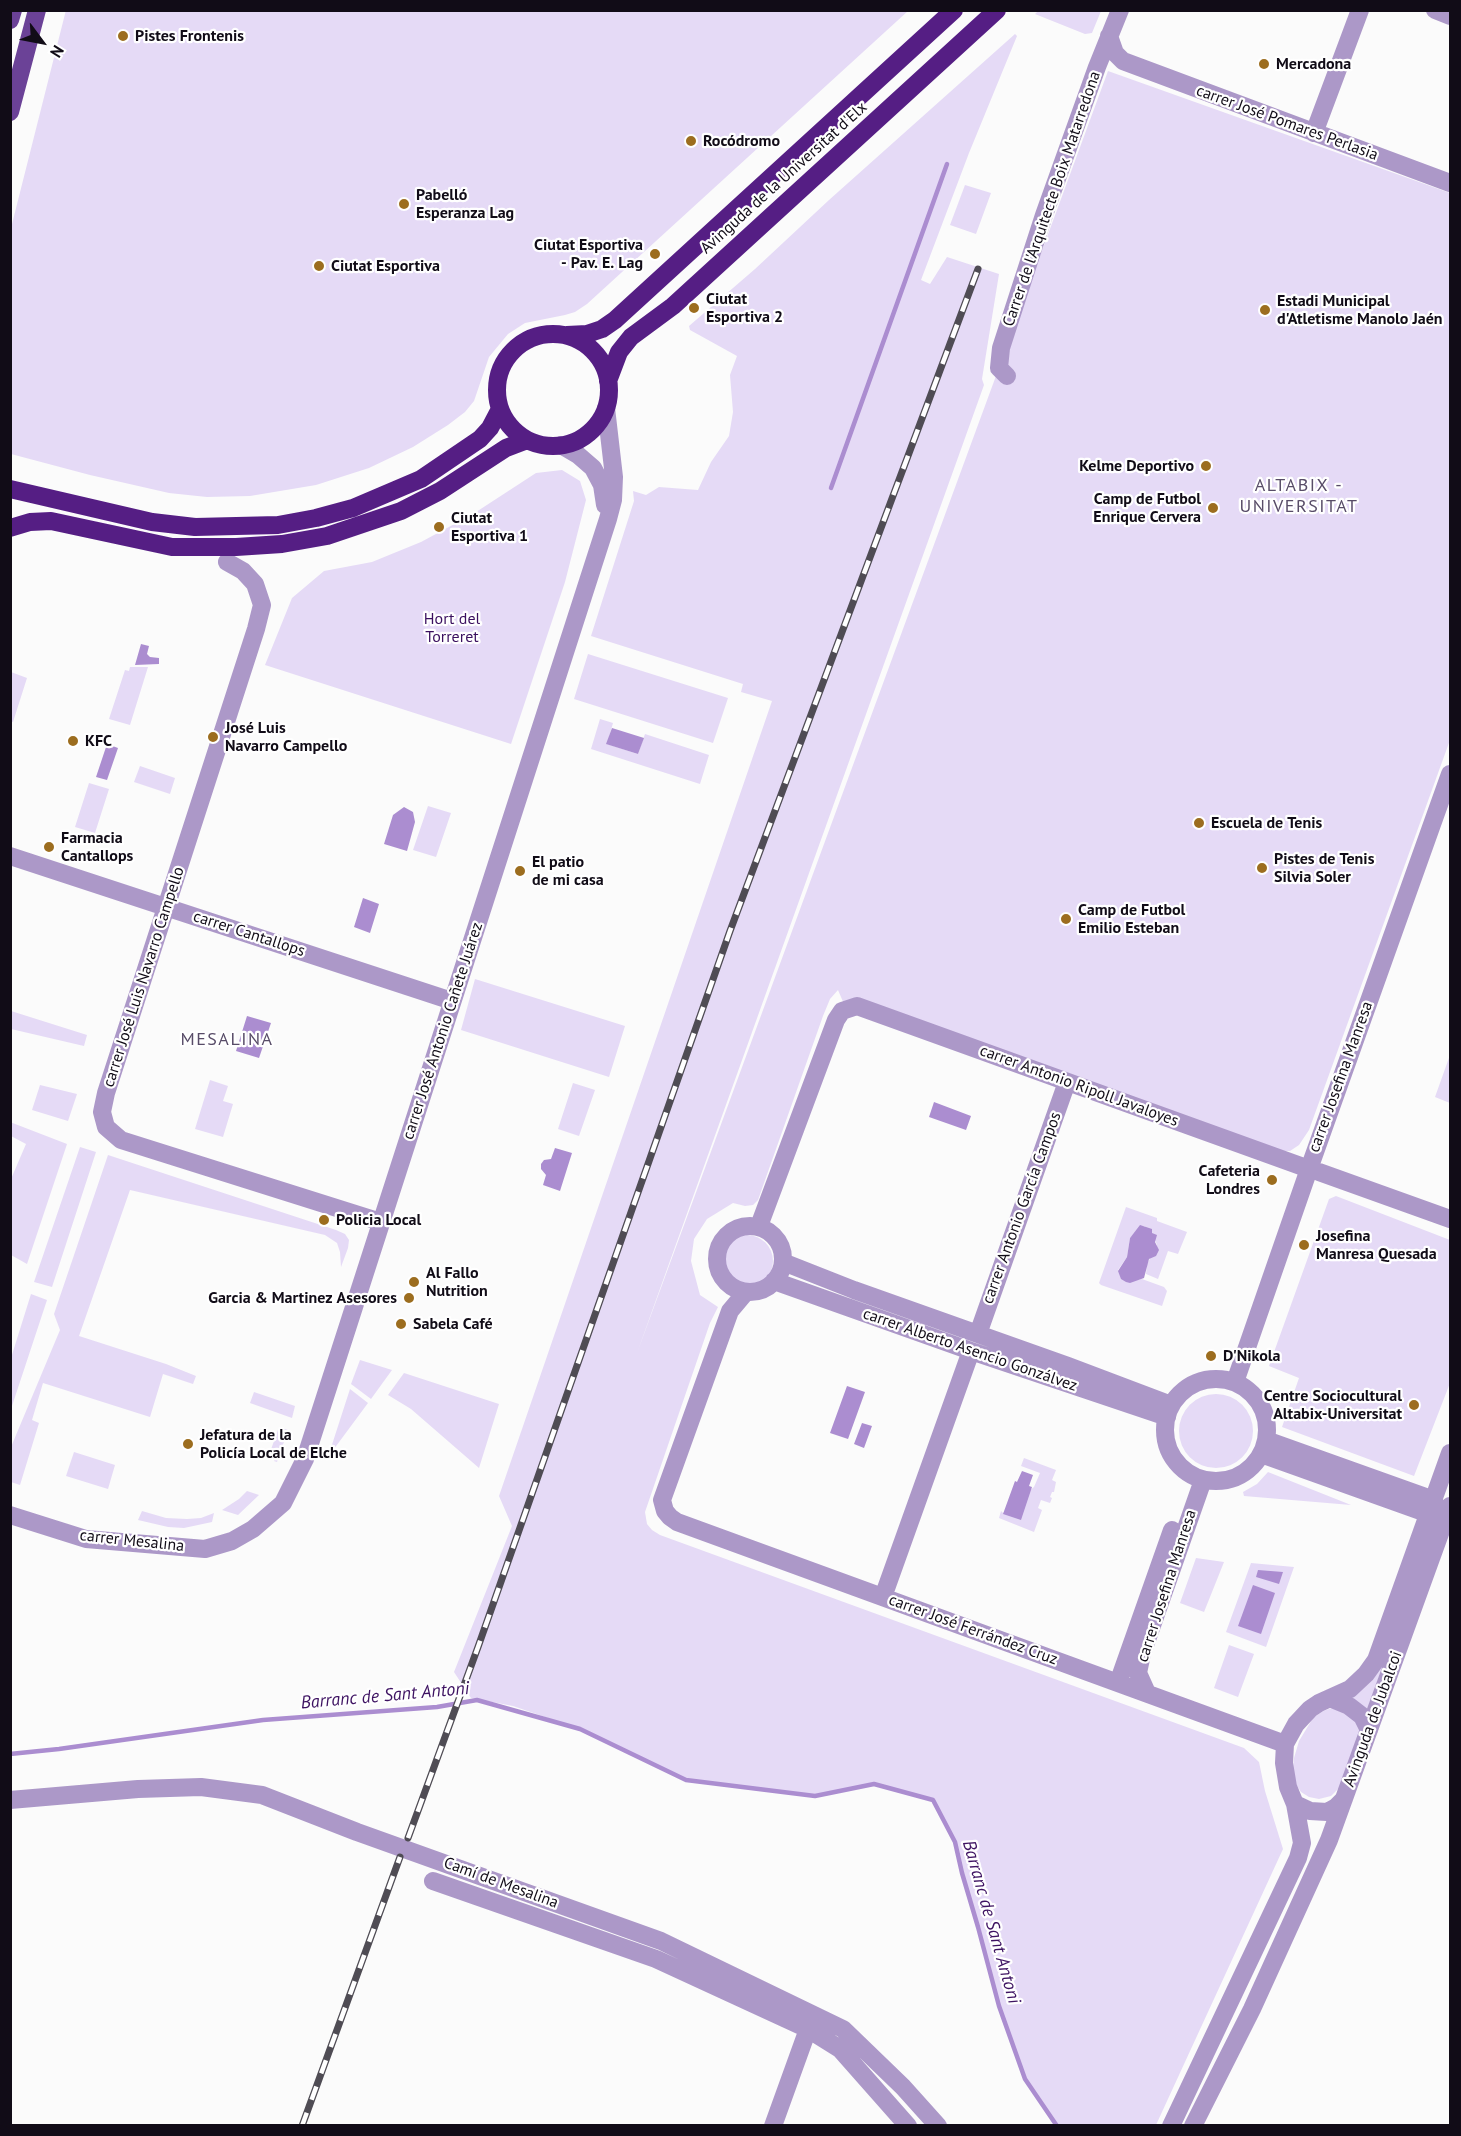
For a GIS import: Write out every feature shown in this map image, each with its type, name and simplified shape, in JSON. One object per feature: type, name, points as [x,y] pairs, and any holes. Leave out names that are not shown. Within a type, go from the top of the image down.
[{"type":"highway","name":"Avinguda de la Universitat d'Elx","points":[[567,335],[588,334],[602,329],[615,320],[954,10]]},
{"type":"highway","name":"Avinguda de la Universitat d'Elx","points":[[608,381],[619,352],[631,337],[673,306],[997,10]]},
{"type":"highway","points":[[545,334],[567,335],[580,340],[592,349],[601,361],[608,381],[609,395],[606,408],[597,424],[585,436],[561,445],[549,446],[527,440],[511,427],[500,409],[497,398],[498,376],[508,356],[524,341],[545,334]]},
{"type":"highway","points":[[10,489],[152,522],[195,527],[278,525],[353,508],[421,479],[480,439],[490,428],[500,409]]},
{"type":"highway","points":[[10,528],[30,522],[51,521],[172,546],[236,547],[282,544],[327,536],[401,511],[440,491],[506,448],[527,440]]},
{"type":"main road","points":[[10,20],[13,10]]},
{"type":"main road","points":[[10,112],[37,10]]},
{"type":"street","points":[[1314,133],[1359,10]]},
{"type":"street","points":[[1436,10],[1450,16]]},
{"type":"street","points":[[1116,20],[1115,53],[1123,61]]},
{"type":"street","name":"Carrer de l'Arquitecte Boix Matarredona","points":[[1007,376],[999,368],[1001,348],[1044,215],[1096,68],[1116,20]]},
{"type":"street","points":[[1096,68],[1112,61],[1123,61]]},
{"type":"street","name":"carrer José Pomares Perlasia","points":[[1123,61],[1450,183]]},
{"type":"street","name":"carrer José Antonio Cañete Juárez","points":[[253,1529],[284,1503],[303,1464],[608,519],[613,500],[614,477],[606,408]]},
{"type":"street","name":"carrer José Antonio Cañete Juárez","points":[[561,445],[578,455],[593,468],[602,485],[608,519]]},
{"type":"street","name":"carrer José Luis Navarro Campello","points":[[227,562],[243,571],[255,584],[262,605],[106,1093],[102,1112],[106,1127],[121,1140],[381,1222]]},
{"type":"street","name":"carrer Josefina Manresa","points":[[1240,1385],[1450,774]]},
{"type":"street","name":"carrer Josefina Manresa","points":[[1314,1170],[1449,811]]},
{"type":"street","name":"carrer Cantallops","points":[[10,856],[452,1001]]},
{"type":"street","name":"carrer Antonio Ripoll Javaloyes","points":[[759,1226],[836,1020],[842,1011],[857,1006],[1450,1219]]},
{"type":"street","name":"carrer Antonio García Campos","points":[[883,1597],[1067,1082]]},
{"type":"street","points":[[748,1225],[759,1226],[777,1240],[782,1250],[783,1262],[780,1272],[766,1288],[746,1292],[727,1283],[720,1275],[716,1255],[727,1234],[736,1228],[748,1225]]},
{"type":"street","name":"carrer Alberto Asencio Gonzálvez","points":[[783,1262],[975,1343]]},
{"type":"street","name":"carrer Alberto Asencio Gonzálvez","points":[[774,1281],[975,1343],[1169,1411]]},
{"type":"street","name":"carrer José Ferrández Cruz","points":[[746,1292],[730,1311],[662,1500],[665,1511],[677,1522],[1285,1744]]},
{"type":"street","points":[[1220,1379],[1240,1385],[1259,1402],[1265,1414],[1267,1426],[1264,1447],[1247,1471],[1236,1477],[1225,1480],[1198,1477],[1175,1460],[1169,1450],[1165,1428],[1169,1411],[1191,1385],[1205,1380],[1220,1379]]},
{"type":"street","points":[[1264,1447],[1438,1507]]},
{"type":"street","name":"Avinguda de Jubalcoi","points":[[1294,1804],[1310,1811],[1327,1812],[1336,1808],[1344,1799],[1369,1730],[1438,1507],[1450,1453]]},
{"type":"street","name":"carrer Josefina Manresa","points":[[1118,1683],[1198,1477]]},
{"type":"street","name":"carrer Josefina Manresa","points":[[1147,1693],[1138,1673],[1142,1654],[1198,1477]]},
{"type":"street","name":"Avinguda de Jubalcoi","points":[[1285,1744],[1296,1724],[1310,1709],[1350,1689],[1366,1674],[1376,1660],[1438,1507]]},
{"type":"street","name":"carrer Mesalina","points":[[10,1515],[86,1539],[205,1549],[232,1541],[253,1529]]},
{"type":"street","points":[[1096,1675],[1110,1669],[1130,1649]]},
{"type":"street","points":[[1332,1699],[1349,1706],[1362,1716],[1369,1730]]},
{"type":"street","points":[[1171,2126],[1299,1857],[1302,1843],[1284,1763],[1285,1744]]},
{"type":"street","name":"Camí de Mesalina","points":[[10,1800],[138,1789],[201,1787],[262,1795],[661,1941],[843,2029],[903,2087],[938,2126]]},
{"type":"street","points":[[1193,2126],[1252,2009],[1306,1893],[1344,1799]]},
{"type":"street","points":[[433,1881],[656,1959],[808,2029],[840,2049],[908,2126]]},
{"type":"street","points":[[773,2126],[808,2029]]},
{"type":"green space","name":"Ciutat Esportiva","points":[[66,10],[908,11],[587,304],[575,312],[525,323],[508,334],[489,357],[474,401],[465,412],[448,425],[413,447],[369,468],[316,485],[250,496],[207,497],[169,493],[11,454],[11,228]]},
{"type":"green space","points":[[1038,11],[1101,11],[1092,33],[1085,34],[1035,14]]},
{"type":"green space","points":[[1015,34],[1017,36],[969,153],[921,280],[930,284],[947,257],[999,274],[982,379],[984,385],[637,1353],[1108,71],[1450,193],[1450,740],[1309,1130],[1299,1145],[1290,1151],[1278,1151],[844,1004],[838,990],[830,999],[823,1016],[758,1200],[753,1205],[745,1206],[733,1203],[707,1219],[694,1239],[691,1261],[700,1295],[718,1307],[710,1323],[645,1512],[647,1524],[660,1535],[1244,1748],[1259,1762],[1265,1791],[1283,1849],[1156,2125],[1057,2125],[1025,2079],[999,2006],[955,1842],[933,1800],[874,1784],[815,1796],[686,1780],[580,1729],[513,1706],[471,1698],[454,1672],[512,1526],[499,1496],[772,701],[741,692],[743,684],[591,636],[634,501],[633,491],[646,495],[659,487],[698,490],[711,462],[729,436],[733,412],[730,375],[737,356],[690,330],[689,326]]},
{"type":"green space","points":[[965,185],[991,193],[976,234],[950,225]]},
{"type":"green space","name":"Hort del Torreret","points":[[562,470],[580,481],[586,500],[565,582],[511,744],[265,665],[292,598],[324,571],[372,562],[421,542],[473,514],[536,473]]},
{"type":"green space","points":[[588,654],[728,698],[713,743],[574,699]]},
{"type":"green space","points":[[130,667],[148,667],[130,725],[109,719],[125,670],[129,671]]},
{"type":"green space","points":[[11,672],[27,678],[13,722],[10,721]]},
{"type":"green space","points":[[600,719],[613,723],[607,744],[638,754],[645,734],[709,755],[700,784],[591,749]]},
{"type":"green space","points":[[140,766],[175,778],[170,794],[134,782]]},
{"type":"green space","points":[[89,783],[109,789],[95,833],[75,827]]},
{"type":"green space","points":[[428,806],[451,813],[436,857],[413,850]]},
{"type":"green space","points":[[475,979],[625,1026],[609,1077],[461,1030]]},
{"type":"green space","points":[[11,1011],[87,1035],[84,1046],[11,1029]]},
{"type":"green space","points":[[1450,1055],[1450,1103],[1435,1097]]},
{"type":"green space","points":[[210,1080],[228,1086],[223,1101],[233,1104],[223,1137],[195,1129]]},
{"type":"green space","points":[[573,1083],[595,1090],[579,1136],[558,1129]]},
{"type":"green space","points":[[40,1085],[77,1094],[68,1121],[32,1110]]},
{"type":"green space","points":[[10,1122],[67,1144],[27,1264],[11,1255],[11,1179],[26,1144],[11,1136]]},
{"type":"green space","points":[[80,1147],[96,1152],[52,1287],[34,1282]]},
{"type":"green space","points":[[108,1155],[336,1230],[345,1234],[349,1240],[348,1248],[341,1267],[337,1243],[325,1235],[130,1190],[79,1336],[196,1376],[193,1384],[163,1374],[150,1417],[43,1383],[32,1420],[39,1423],[20,1485],[11,1482],[11,1447],[60,1330],[54,1314]]},
{"type":"green space","points":[[1336,1196],[1450,1240],[1450,1383],[1414,1476],[1282,1427],[1299,1378],[1269,1366],[1329,1199]]},
{"type":"green space","points":[[1126,1207],[1187,1232],[1178,1254],[1168,1251],[1158,1279],[1146,1274],[1147,1264],[1157,1245],[1152,1233],[1144,1226],[1130,1238],[1127,1257],[1118,1270],[1126,1282],[1142,1279],[1164,1287],[1167,1291],[1162,1306],[1099,1283]]},
{"type":"green space","points":[[742,1235],[752,1235],[766,1242],[773,1261],[766,1280],[752,1287],[742,1287],[732,1283],[725,1276],[721,1266],[721,1256],[725,1246],[732,1239]]},
{"type":"green space","points":[[31,1294],[47,1300],[11,1409],[11,1358]]},
{"type":"green space","points":[[360,1360],[392,1370],[371,1399],[351,1384]]},
{"type":"green space","points":[[404,1373],[499,1404],[479,1468],[411,1409],[388,1395]]},
{"type":"green space","points":[[350,1389],[368,1403],[328,1457]]},
{"type":"green space","points":[[254,1392],[295,1406],[292,1418],[250,1403]]},
{"type":"green space","points":[[1216,1394],[1230,1397],[1242,1405],[1250,1417],[1253,1431],[1250,1445],[1242,1457],[1230,1465],[1216,1468],[1202,1465],[1190,1457],[1182,1445],[1179,1431],[1182,1417],[1190,1405],[1202,1397]]},
{"type":"green space","points":[[279,1427],[288,1430],[277,1462],[269,1455]]},
{"type":"green space","points":[[74,1452],[115,1465],[108,1489],[66,1476]]},
{"type":"green space","points":[[1024,1458],[1056,1470],[1052,1480],[1056,1482],[1054,1492],[1050,1497],[1052,1498],[1050,1503],[1041,1500],[1038,1508],[1042,1510],[1034,1532],[999,1518],[1001,1511],[1003,1513],[1034,1487],[1040,1473],[1021,1466]]},
{"type":"green space","points":[[1268,1472],[1351,1505],[1244,1496],[1243,1492],[1257,1484]]},
{"type":"green space","points":[[247,1491],[259,1495],[238,1515],[222,1510],[239,1499]]},
{"type":"green space","points":[[142,1511],[166,1518],[187,1519],[201,1518],[214,1513],[212,1522],[184,1528],[138,1520]]},
{"type":"green space","points":[[1423,1552],[1366,1713],[1346,1698]]},
{"type":"green space","points":[[1196,1558],[1224,1562],[1204,1612],[1180,1603]]},
{"type":"green space","points":[[1251,1563],[1294,1567],[1266,1647],[1226,1632]]},
{"type":"green space","points":[[1229,1645],[1254,1654],[1238,1697],[1214,1688]]},
{"type":"green space","points":[[1332,1708],[1353,1717],[1359,1726],[1359,1734],[1340,1787],[1331,1796],[1319,1799],[1309,1797],[1301,1792],[1295,1783],[1294,1758],[1299,1741],[1313,1718]]},
{"type":"shaded area","points":[[141,644],[149,646],[147,654],[150,657],[159,658],[159,664],[135,665]]},
{"type":"shaded area","points":[[612,728],[644,738],[638,754],[606,744]]},
{"type":"shaded area","points":[[107,744],[118,748],[107,780],[96,777]]},
{"type":"shaded area","points":[[404,807],[413,812],[415,822],[407,851],[384,844],[393,815]]},
{"type":"shaded area","points":[[363,898],[379,904],[370,933],[354,927]]},
{"type":"shaded area","points":[[247,1016],[271,1023],[259,1058],[236,1051]]},
{"type":"shaded area","points":[[934,1102],[971,1116],[966,1130],[929,1117]]},
{"type":"shaded area","points":[[555,1148],[572,1153],[560,1191],[543,1185],[546,1175],[541,1169],[544,1160],[551,1159]]},
{"type":"shaded area","points":[[1140,1225],[1152,1229],[1152,1233],[1157,1235],[1155,1242],[1159,1250],[1156,1256],[1149,1259],[1144,1278],[1130,1283],[1121,1279],[1118,1271],[1127,1257],[1130,1238]]},
{"type":"shaded area","points":[[847,1386],[865,1392],[848,1439],[830,1433]]},
{"type":"shaded area","points":[[862,1423],[872,1426],[864,1448],[854,1444]]},
{"type":"shaded area","points":[[1022,1471],[1033,1475],[1029,1486],[1032,1487],[1021,1520],[1003,1514],[1015,1481],[1017,1482]]},
{"type":"shaded area","points":[[1258,1570],[1283,1572],[1279,1584],[1256,1577]]},
{"type":"shaded area","points":[[1253,1585],[1275,1593],[1261,1634],[1238,1626]]},
{"type":"waterway","points":[[831,488],[947,164]]},
{"type":"waterway","name":"Barranc de Sant Antoni","points":[[10,1754],[263,1720],[437,1707],[477,1700],[580,1729],[686,1780],[815,1796],[874,1784],[933,1800],[955,1842],[999,2006],[1025,2079],[1057,2126]]},
{"type":"railway","points":[[408,1838],[478,1647],[730,931],[978,269]]},
{"type":"railway","points":[[302,2126],[400,1857]]},
{"type":"place","name":"Pistes Frontenis","points":[[123,36]]},
{"type":"place","name":"Mercadona","points":[[1264,64]]},
{"type":"place","name":"Rocódromo","points":[[691,141]]},
{"type":"place","name":"Pabelló Esperanza Lag","points":[[404,204]]},
{"type":"place","name":"Ciutat Esportiva - Pav. E. Lag","points":[[655,254]]},
{"type":"place","name":"Ciutat Esportiva","points":[[319,266]]},
{"type":"place","name":"Ciutat Esportiva 2","points":[[694,308]]},
{"type":"place","name":"Estadi Municipal d'Atletisme Manolo Jaén","points":[[1265,310]]},
{"type":"place","name":"Kelme Deportivo","points":[[1206,466]]},
{"type":"place","name":"Camp de Futbol Enrique Cervera","points":[[1213,508]]},
{"type":"place","name":"Ciutat Esportiva 1","points":[[439,527]]},
{"type":"place","name":"José Luis Navarro Campello","points":[[213,737]]},
{"type":"place","name":"KFC","points":[[73,741]]},
{"type":"place","name":"Escuela de Tenis","points":[[1199,823]]},
{"type":"place","name":"Farmacia Cantallops","points":[[49,847]]},
{"type":"place","name":"Pistes de Tenis Silvia Soler","points":[[1262,868]]},
{"type":"place","name":"El patio de mi casa","points":[[520,871]]},
{"type":"place","name":"Camp de Futbol Emilio Esteban","points":[[1066,919]]},
{"type":"place","name":"Cafeteria Londres","points":[[1272,1180]]},
{"type":"place","name":"Policia Local","points":[[324,1220]]},
{"type":"place","name":"Josefina Manresa Quesada","points":[[1304,1245]]},
{"type":"place","name":"Al Fallo Nutrition","points":[[414,1282]]},
{"type":"place","name":"Garcia & Martinez Asesores","points":[[409,1298]]},
{"type":"place","name":"Sabela Café","points":[[401,1324]]},
{"type":"place","name":"D'Nikola","points":[[1211,1356]]},
{"type":"place","name":"Centre Sociocultural Altabix-Universitat","points":[[1414,1405]]},
{"type":"place","name":"Jefatura de la Policía Local de Elche","points":[[188,1444]]},
{"type":"district","name":"ALTABIX - UNIVERSITAT","points":[[1299,496]]},
{"type":"district","name":"MESALINA","points":[[227,1040]]}]
